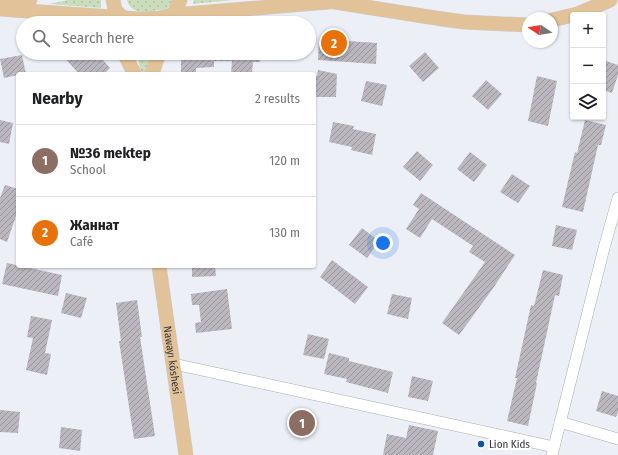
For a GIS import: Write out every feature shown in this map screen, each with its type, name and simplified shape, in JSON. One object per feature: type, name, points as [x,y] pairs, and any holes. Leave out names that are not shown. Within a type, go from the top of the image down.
[{"type":"main road","points":[[0,4],[30,0]]},
{"type":"main road","points":[[113,0],[115,10],[120,16]]},
{"type":"main road","points":[[173,16],[180,0]]},
{"type":"main road","points":[[584,12],[610,0]]},
{"type":"main road","points":[[198,16],[325,1],[464,22],[522,25]]},
{"type":"main road","points":[[0,9],[84,16]]},
{"type":"main road","points":[[60,13],[68,16]]},
{"type":"main road","points":[[558,19],[570,16]]},
{"type":"main road","points":[[127,60],[133,72]]},
{"type":"main road","points":[[131,60],[134,72]]},
{"type":"main road","points":[[153,72],[157,60]]},
{"type":"main road","name":"Nawayı kóshesi","points":[[159,268],[186,455]]},
{"type":"street","points":[[174,364],[553,451],[618,198]]},
{"type":"street","points":[[560,422],[618,439]]},
{"type":"green space","points":[[68,0],[101,0],[101,8],[49,4]]},
{"type":"green space","points":[[127,0],[172,0],[172,3],[167,9],[143,12],[133,9]]},
{"type":"green space","points":[[194,0],[233,0],[193,4]]},
{"type":"green space","points":[[138,60],[150,60],[146,72],[141,72]]},
{"type":"building","points":[[319,39],[377,43],[376,64],[318,60]]},
{"type":"building","points":[[425,52],[439,68],[423,82],[409,66]]},
{"type":"building","points":[[16,56],[16,60],[23,60],[26,72],[16,72],[16,75],[4,78],[0,59]]},
{"type":"building","points":[[66,60],[103,60],[110,68],[106,72],[77,72]]},
{"type":"building","points":[[181,60],[260,60],[260,62],[253,62],[252,72],[231,72],[232,61],[214,61],[214,67],[196,68],[196,72],[181,72]]},
{"type":"building","points":[[606,61],[618,65],[618,75],[612,93],[606,91]]},
{"type":"building","points":[[318,70],[337,74],[336,97],[316,97]]},
{"type":"building","points":[[537,76],[557,81],[548,126],[528,121]]},
{"type":"building","points":[[486,80],[502,94],[488,110],[472,96]]},
{"type":"building","points":[[366,81],[387,85],[382,106],[361,101]]},
{"type":"building","points":[[0,120],[13,123],[9,144],[0,142]]},
{"type":"building","points":[[585,120],[606,125],[601,145],[598,145],[583,212],[562,207],[575,152],[577,153]]},
{"type":"building","points":[[333,122],[354,126],[353,129],[376,134],[372,155],[351,150],[352,147],[329,142]]},
{"type":"building","points":[[417,151],[433,165],[420,181],[403,167]]},
{"type":"building","points":[[470,152],[487,165],[474,182],[457,169]]},
{"type":"building","points":[[512,174],[530,186],[518,203],[500,192]]},
{"type":"building","points":[[5,185],[16,188],[16,216],[7,242],[0,239],[0,198]]},
{"type":"building","points":[[421,193],[515,255],[459,335],[442,323],[485,262],[469,252],[473,246],[432,219],[420,238],[406,229],[419,209],[413,205]]},
{"type":"building","points":[[556,225],[577,230],[572,250],[552,246]]},
{"type":"building","points":[[362,228],[379,241],[367,258],[349,245]]},
{"type":"building","points":[[332,260],[368,287],[355,304],[320,277]]},
{"type":"building","points":[[7,263],[16,265],[16,268],[30,268],[62,275],[58,296],[2,284]]},
{"type":"building","points":[[192,268],[215,268],[216,276],[192,277]]},
{"type":"building","points":[[543,270],[563,275],[559,296],[555,295],[528,426],[507,421],[531,305],[534,306]]},
{"type":"building","points":[[227,289],[232,329],[196,333],[195,323],[201,322],[199,305],[192,305],[191,294]]},
{"type":"building","points":[[66,293],[87,298],[81,318],[61,313]]},
{"type":"building","points":[[392,294],[412,298],[408,319],[387,314]]},
{"type":"building","points":[[137,300],[142,337],[140,337],[155,436],[134,439],[119,341],[121,341],[116,303]]},
{"type":"building","points":[[31,316],[52,320],[45,353],[51,354],[47,375],[26,370],[33,338],[27,337]]},
{"type":"building","points":[[308,334],[329,339],[324,359],[303,355]]},
{"type":"building","points":[[329,353],[349,358],[349,361],[393,372],[388,393],[346,382],[347,379],[324,374]]},
{"type":"building","points":[[412,376],[433,381],[428,401],[408,397]]},
{"type":"building","points":[[602,391],[618,396],[618,412],[616,417],[596,411]]},
{"type":"building","points":[[0,410],[20,412],[18,433],[0,432]]},
{"type":"building","points":[[409,425],[438,431],[433,455],[383,455],[387,434],[406,438]]},
{"type":"building","points":[[61,427],[82,430],[80,451],[59,448]]},
{"type":"place","name":"Жаннат","points":[[334,43]]},
{"type":"place","name":"№36 mektep","points":[[302,423]]},
{"type":"place","name":"Lion Kids","points":[[481,444]]}]
